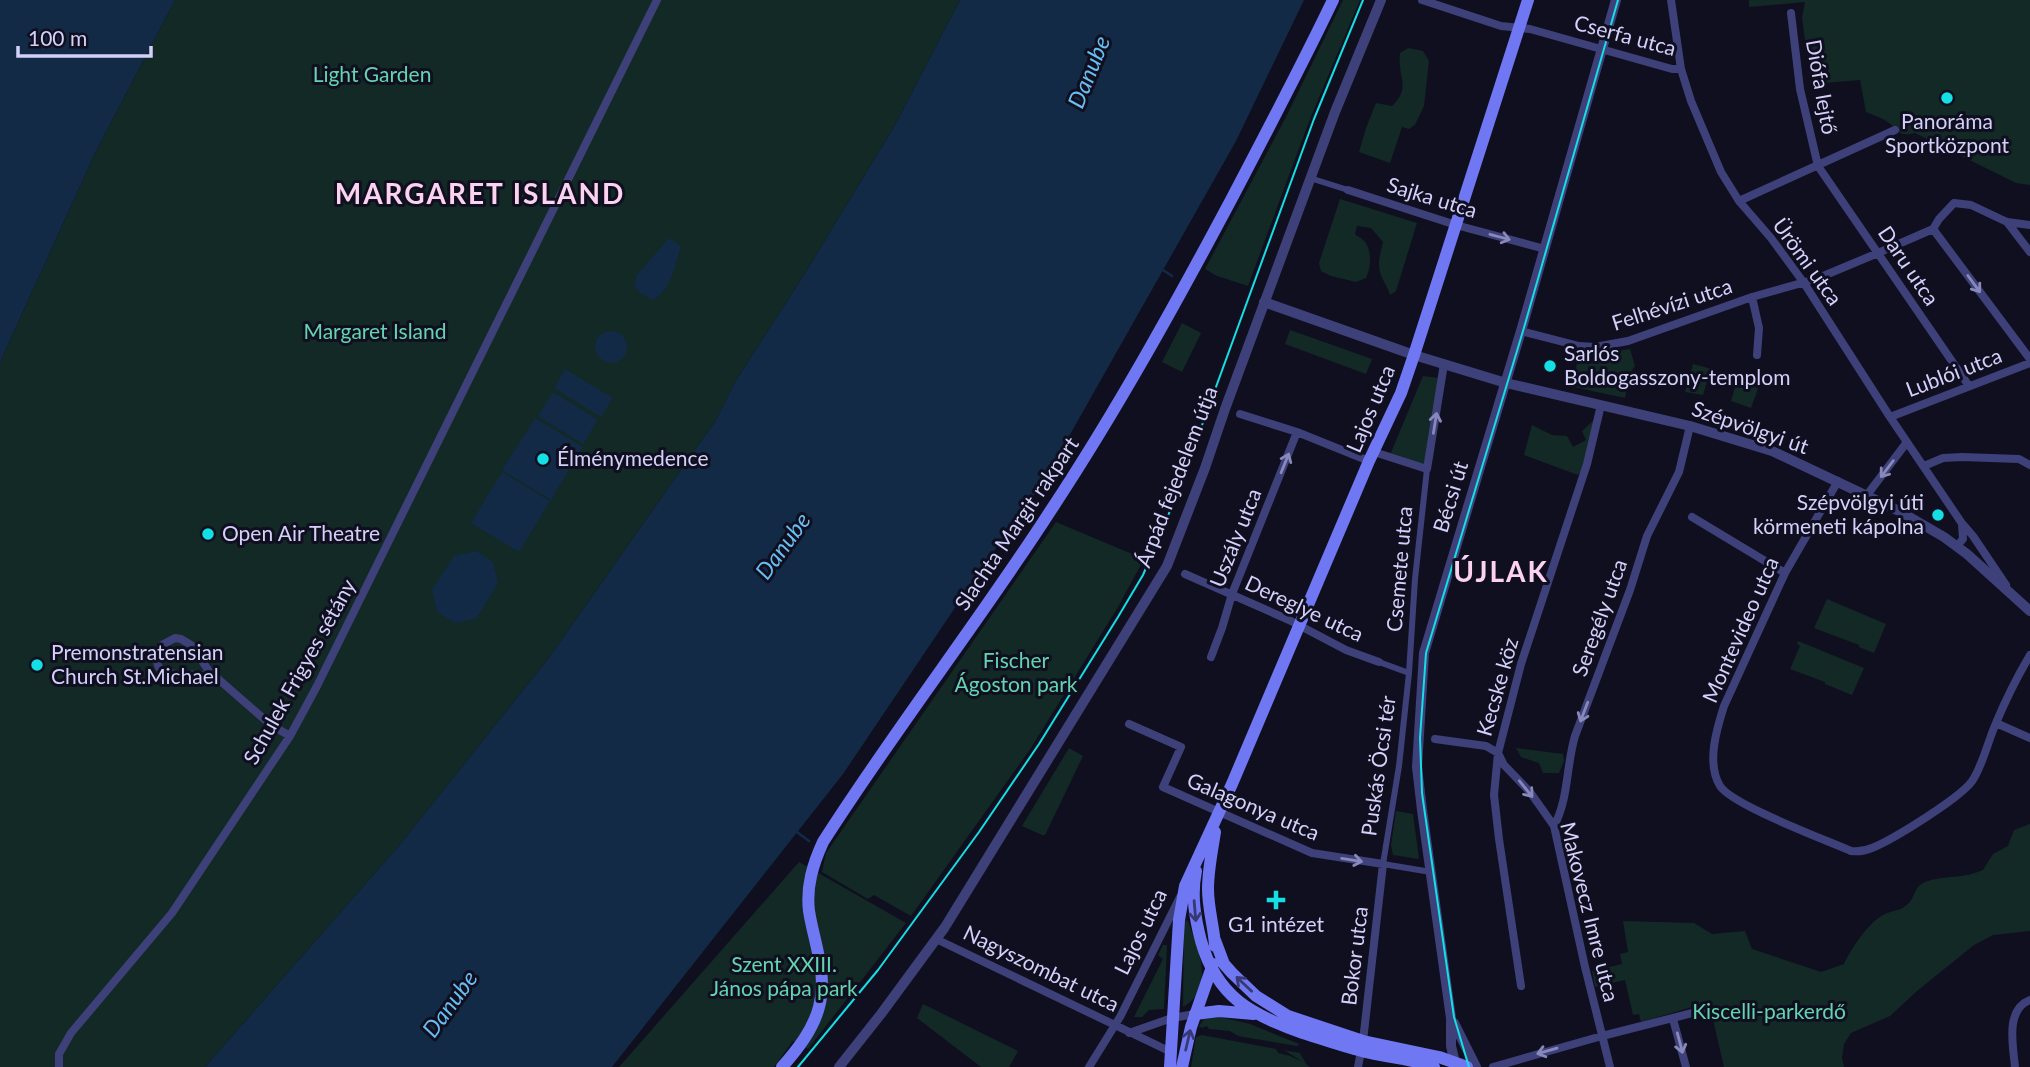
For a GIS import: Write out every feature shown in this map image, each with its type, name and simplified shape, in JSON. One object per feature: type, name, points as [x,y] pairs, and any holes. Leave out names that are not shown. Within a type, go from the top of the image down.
[{"type":"main road","name":"Slachta Margit rakpart","points":[[782,1067],[806,1035],[816,1017],[821,1000],[820,956],[809,911],[808,892],[815,858],[822,842],[998,590],[1090,449],[1157,337],[1333,0]]},
{"type":"main road","name":"Lajos utca","points":[[1170,1067],[1179,920],[1185,886],[1218,817],[1401,393],[1528,0]]},
{"type":"main road","name":"Lajos utca","points":[[1214,940],[1208,889],[1209,864],[1218,817]]},
{"type":"main road","name":"Nagyszombat utca","points":[[1201,851],[1195,875],[1194,905],[1197,925],[1211,970],[1235,999],[1258,1015],[1303,1032],[1459,1065]]},
{"type":"main road","name":"Nagyszombat utca","points":[[1214,940],[1224,964],[1245,986],[1270,1005],[1288,1016],[1362,1046]]},
{"type":"main road","points":[[1182,1067],[1195,1014],[1211,970],[1214,940]]},
{"type":"main road","name":"Nagyszombat utca","points":[[1195,1014],[1219,1011],[1258,1015]]},
{"type":"street","name":"Schulek Frigyes sétány","points":[[59,1067],[62,1046],[71,1033],[172,913],[290,736],[657,0]]},
{"type":"street","name":"Árpád fejedelem útja","points":[[839,1067],[936,939],[1167,566],[1310,178],[1381,0]]},
{"type":"street","name":"Cserfa utca","points":[[1422,0],[1501,26],[1532,29],[1672,69],[1681,69]]},
{"type":"street","name":"Bécsi út","points":[[1459,1065],[1451,1046],[1451,1017],[1418,767],[1424,653],[1506,383],[1616,0]]},
{"type":"street","name":"Ürömi utca","points":[[1671,0],[1681,69],[1691,101],[1721,172],[1739,201],[1804,283],[1890,417],[2010,591]]},
{"type":"street","name":"Diófa lejtő","points":[[1791,13],[1800,89],[1818,166]]},
{"type":"street","points":[[1739,201],[1895,130]]},
{"type":"street","name":"Daru utca","points":[[1818,166],[1969,386]]},
{"type":"street","name":"Sajka utca","points":[[1310,178],[1456,225],[1545,249]]},
{"type":"street","name":"Felhévízi utca","points":[[1521,331],[1579,346],[1595,347],[1628,341],[1816,279],[1878,253],[1933,229],[1954,203],[1971,205],[2007,222],[2030,225]]},
{"type":"street","points":[[2007,222],[2030,252]]},
{"type":"street","points":[[1933,229],[2030,361]]},
{"type":"street","name":"Felhévízi utca","points":[[1752,298],[1759,328],[1757,355]]},
{"type":"street","name":"Szépvölgyi út","points":[[1264,302],[1444,365],[1506,383],[1736,438],[1772,451],[1919,522],[1957,546],[2030,611]]},
{"type":"street","name":"Lublói utca","points":[[1890,417],[2030,361]]},
{"type":"street","points":[[1240,414],[1372,456],[1427,469],[1444,365]]},
{"type":"street","name":"Kecske köz","points":[[1521,986],[1494,795],[1498,753],[1521,664],[1587,464],[1601,405]]},
{"type":"street","name":"Seregély utca","points":[[1554,826],[1563,807],[1575,736],[1630,590],[1647,536],[1679,472],[1690,426]]},
{"type":"street","name":"Uszály utca","points":[[1210,657],[1232,594],[1297,432]]},
{"type":"street","points":[[1867,495],[1907,442]]},
{"type":"street","points":[[1924,466],[1943,458],[1962,457],[2019,459],[2030,465]]},
{"type":"street","name":"Csemete utca","points":[[1409,673],[1415,579],[1427,469]]},
{"type":"street","name":"Montevideo utca","points":[[1838,481],[1785,573],[1737,674],[1719,723],[1714,755],[1715,772],[1721,788],[1763,813],[1851,851],[1871,849],[1912,826],[1954,798],[1973,781],[2014,682],[2028,660]]},
{"type":"street","points":[[1692,517],[1785,573]]},
{"type":"street","points":[[1957,546],[1963,539],[1962,524]]},
{"type":"street","name":"Dereglye utca","points":[[1185,574],[1346,650],[1409,673]]},
{"type":"street","points":[[217,679],[165,673],[158,659],[162,645],[174,638],[186,641],[217,679],[271,725],[290,736]]},
{"type":"street","name":"Puskás Öcsi tér","points":[[1383,864],[1399,766],[1409,673]]},
{"type":"street","points":[[1996,723],[2030,738]]},
{"type":"street","name":"Galagonya utca","points":[[1129,724],[1181,747],[1163,787],[1218,817],[1312,853],[1431,872]]},
{"type":"street","points":[[1435,739],[1486,746],[1498,753]]},
{"type":"street","name":"Makovecz Imre utca","points":[[1498,753],[1504,765],[1530,792],[1554,826],[1585,967],[1611,1067]]},
{"type":"street","name":"Bokor utca","points":[[1358,1067],[1383,864]]},
{"type":"street","name":"Lajos utca","points":[[1089,1067],[1114,1026],[1185,886]]},
{"type":"street","name":"Nagyszombat utca","points":[[936,939],[1171,1052]]},
{"type":"street","name":"Nagyszombat utca","points":[[1129,1033],[1172,1018],[1188,1010],[1200,999]]},
{"type":"street","points":[[2015,1067],[2012,1042],[2014,1013],[2021,1004],[2030,1000]]},
{"type":"street","points":[[1493,1067],[1708,1009]]},
{"type":"street","name":"Nagyszombat utca","points":[[1172,1018],[1195,1014]]},
{"type":"street","name":"Bécsi út","points":[[1451,1017],[1476,1067]]},
{"type":"street","points":[[1673,1019],[1686,1067]]},
{"type":"street","points":[[1436,1062],[1448,1054],[1451,1046]]},
{"type":"green space","name":"Margaret Island","points":[[175,0],[960,0],[894,127],[735,382],[716,420],[548,659],[397,848],[205,1067],[0,1067],[0,362],[95,153]]},
{"type":"green space","points":[[1343,0],[1360,0],[1310,119],[1248,286],[1217,276],[1205,269],[1287,115]]},
{"type":"green space","name":"Panoráma Sportközpont","points":[[1749,0],[2030,0],[2030,185],[2016,183],[1915,133],[1902,134],[1887,121],[1866,112],[1860,80],[1811,84],[1802,18],[1805,2],[1749,7]]},
{"type":"green space","points":[[1408,48],[1423,51],[1429,61],[1424,106],[1415,125],[1409,129],[1402,127],[1390,163],[1359,152],[1376,103],[1392,106],[1401,93],[1403,87],[1400,53]]},
{"type":"green space","points":[[1340,199],[1417,223],[1396,291],[1390,295],[1379,268],[1383,242],[1371,228],[1357,226],[1355,234],[1364,241],[1370,254],[1366,278],[1356,282],[1321,271],[1319,263]]},
{"type":"green space","points":[[1182,323],[1201,333],[1182,372],[1162,362]]},
{"type":"green space","points":[[1290,330],[1372,359],[1366,374],[1285,344]]},
{"type":"green space","points":[[1630,349],[1635,366],[1629,374],[1625,398],[1569,386],[1574,381],[1577,362],[1586,356]]},
{"type":"green space","points":[[1693,364],[1716,370],[1711,379],[1708,378],[1703,395],[1685,392]]},
{"type":"green space","points":[[1423,376],[1440,378],[1426,462],[1421,465],[1390,455]]},
{"type":"green space","points":[[1738,377],[1760,383],[1751,408],[1731,401]]},
{"type":"green space","points":[[1595,419],[1584,468],[1578,475],[1524,455],[1532,425],[1552,435],[1567,436],[1573,447],[1586,440],[1582,431]]},
{"type":"green space","name":"Fischer Ágoston park","points":[[1056,522],[1144,559],[1118,607],[1031,748],[911,916],[874,895],[868,899],[822,872],[826,853]]},
{"type":"green space","points":[[1827,599],[1886,624],[1874,653],[1814,628]]},
{"type":"green space","points":[[1798,641],[1864,668],[1852,695],[1790,669],[1800,646]]},
{"type":"green space","points":[[1069,748],[1083,756],[1045,835],[1042,835],[1022,826]]},
{"type":"green space","points":[[1516,748],[1563,754],[1564,761],[1559,773],[1543,773],[1539,763],[1521,757]]},
{"type":"green space","points":[[1396,811],[1413,814],[1419,859],[1393,855],[1391,845]]},
{"type":"green space","name":"Kiscelli-parkerdő","points":[[2030,824],[2030,931],[1993,935],[1974,945],[1890,1016],[1851,1033],[1844,1044],[1844,1067],[1724,1067],[1709,1002],[1641,1022],[1639,1014],[1633,1015],[1625,980],[1595,987],[1592,971],[1622,964],[1620,954],[1628,952],[1623,921],[1694,923],[1712,934],[1745,931],[1752,949],[1821,972],[1844,964],[1867,929],[1885,914],[1906,906],[1921,884],[1983,870],[1993,854],[2008,846],[2014,830]]},
{"type":"green space","name":"Szent XXIII. János pápa park","points":[[799,862],[906,923],[808,1049],[793,1041],[774,1067],[619,1067]]},
{"type":"green space","points":[[1186,920],[1199,955],[1202,979],[1193,999],[1183,1007],[1184,922]]},
{"type":"green space","points":[[1163,945],[1167,945],[1164,1009],[1149,1010],[1142,1017],[1134,1017],[1163,959],[1158,955]]},
{"type":"green space","points":[[923,1004],[1018,1051],[1009,1067],[981,1067],[917,1018]]},
{"type":"green space","points":[[1220,1017],[1250,1024],[1299,1044],[1297,1046],[1238,1036],[1230,1031],[1199,1026],[1204,1019]]},
{"type":"green space","points":[[1202,1035],[1276,1049],[1278,1053],[1303,1062],[1284,1050],[1300,1053],[1310,1067],[1191,1067],[1196,1037]]},
{"type":"water","points":[[0,0],[175,0],[95,153],[0,362]]},
{"type":"water","name":"Danube","points":[[960,0],[1304,0],[1236,141],[1042,484],[977,575],[843,774],[612,1067],[205,1067],[397,848],[548,659],[716,420],[735,382],[894,127]]},
{"type":"water","points":[[669,238],[681,246],[669,284],[653,300],[634,286],[637,275]]},
{"type":"water","points":[[611,331],[623,335],[627,347],[623,359],[611,363],[599,359],[595,347],[599,335]]},
{"type":"water","points":[[565,369],[613,398],[601,417],[554,388]]},
{"type":"water","points":[[553,392],[598,420],[583,444],[538,416]]},
{"type":"water","name":"Élménymedence","points":[[535,418],[583,447],[551,500],[502,470]]},
{"type":"water","points":[[502,472],[550,501],[519,552],[471,523]]},
{"type":"water","points":[[476,551],[493,562],[498,583],[476,619],[455,623],[437,612],[432,590],[454,556]]},
{"type":"waterway","points":[[1160,268],[1172,276]]},
{"type":"waterway","points":[[1009,523],[1022,530]]},
{"type":"waterway","points":[[797,832],[809,841]]},
{"type":"tram line","points":[[798,1067],[878,970],[979,832],[1039,744],[1143,575],[1175,499],[1314,119],[1363,0]]},
{"type":"tram line","points":[[1469,1067],[1454,1017],[1422,793],[1420,738],[1426,653],[1523,331],[1618,0]]},
{"type":"place","name":"Panoráma Sportközpont","points":[[1947,98]]},
{"type":"place","name":"Sarlós Boldogasszony-templom","points":[[1550,366]]},
{"type":"place","name":"Élménymedence","points":[[543,459]]},
{"type":"place","name":"Szépvölgyi úti körmeneti kápolna","points":[[1938,515]]},
{"type":"place","name":"Open Air Theatre","points":[[208,534]]},
{"type":"place","name":"Premonstratensian Church St.Michael","points":[[37,665]]},
{"type":"place","name":"G1 intézet","points":[[1276,900]]},
{"type":"district","name":"MARGARET ISLAND","points":[[480,194]]},
{"type":"district","name":"ÚJLAK","points":[[1501,572]]},
{"type":"park label","name":"Light Garden","points":[[372,75]]}]
